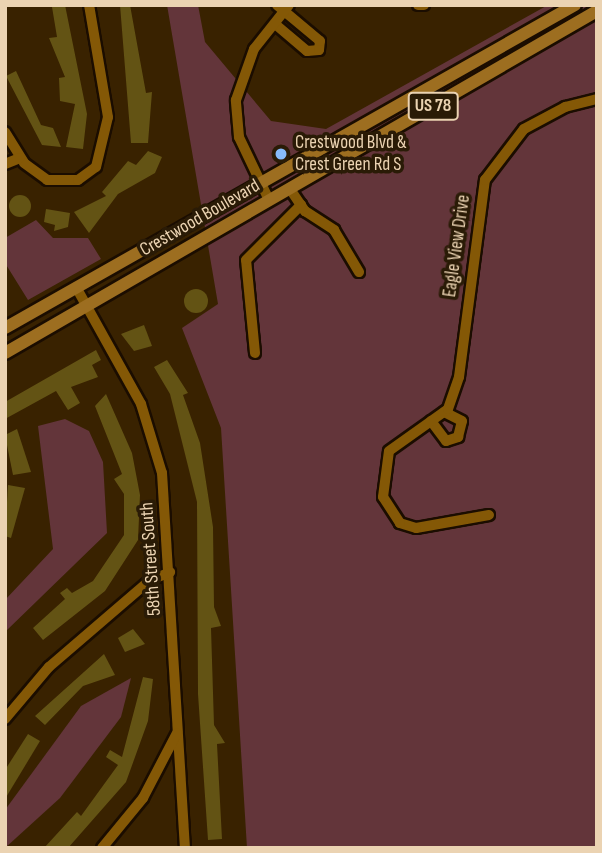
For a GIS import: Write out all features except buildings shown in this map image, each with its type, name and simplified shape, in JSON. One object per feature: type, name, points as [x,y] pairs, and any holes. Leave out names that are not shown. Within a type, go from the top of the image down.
[{"type":"main road","name":"Crestwood Boulevard","points":[[5,328],[575,5]]},
{"type":"main road","name":"Crestwood Boulevard","points":[[5,353],[597,11]]},
{"type":"street","points":[[5,132],[20,158],[40,177],[62,183],[84,177],[100,160],[108,117],[89,5]]},
{"type":"street","points":[[418,5],[424,5]]},
{"type":"street","points":[[269,201],[239,137],[236,100],[254,49],[275,24],[284,7],[320,41],[320,50],[307,51],[275,24]]},
{"type":"street","name":"Eagle View Drive","points":[[444,412],[458,377],[485,180],[524,129],[565,107],[597,99]]},
{"type":"street","points":[[5,164],[20,158]]},
{"type":"street","points":[[290,188],[301,205],[334,230],[359,272]]},
{"type":"street","points":[[255,352],[246,260],[301,205]]},
{"type":"street","name":"58th Street South","points":[[76,287],[154,440],[170,572],[185,848]]},
{"type":"street","points":[[431,421],[446,441],[458,437],[462,421],[444,412],[431,421],[389,451],[383,497],[388,513],[415,528],[489,515]]},
{"type":"street","points":[[5,719],[49,667],[149,581],[170,572]]},
{"type":"street","points":[[102,848],[143,798],[178,730]]},
{"type":"shaded area","points":[[167,5],[198,5],[205,42],[271,121],[326,129],[548,5],[597,5],[597,848],[247,848],[221,428],[182,328],[218,304]]},
{"type":"shaded area","points":[[36,220],[53,238],[88,238],[101,259],[28,300],[5,263],[5,238]]},
{"type":"shaded area","points":[[65,419],[89,431],[103,462],[107,533],[5,632],[5,600],[53,549],[38,426]]},
{"type":"shaded area","points":[[131,678],[121,717],[60,798],[5,848],[5,810],[81,706]]},
{"type":"place","name":"Crestwood Blvd & Crest Green Rd S","points":[[281,154]]}]
